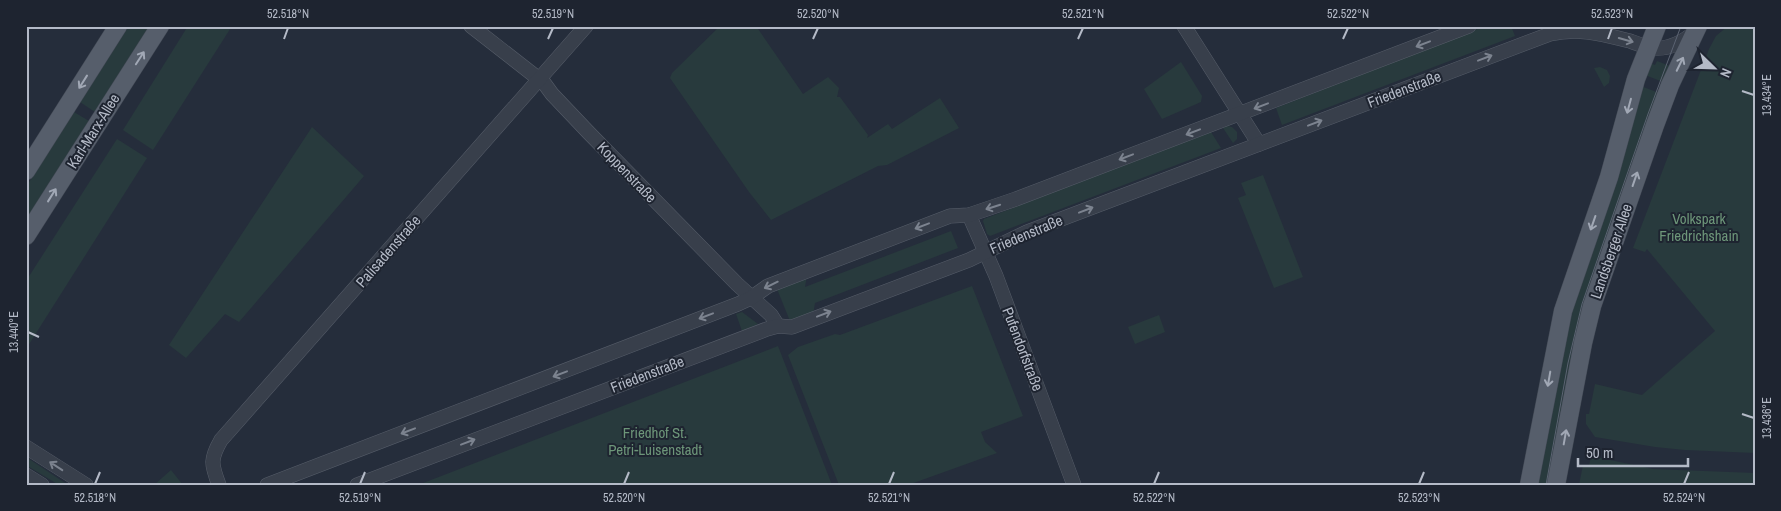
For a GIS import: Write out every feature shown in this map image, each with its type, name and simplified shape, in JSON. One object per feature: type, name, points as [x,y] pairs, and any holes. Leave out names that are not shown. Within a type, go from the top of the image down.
[{"type":"main road","points":[[26,171],[118,26]]},
{"type":"main road","name":"Karl-Marx-Allee","points":[[26,236],[160,26]]},
{"type":"main road","name":"Landsberger Allee","points":[[1529,485],[1563,311],[1609,177],[1636,79],[1657,26]]},
{"type":"main road","name":"Landsberger Allee","points":[[1556,485],[1581,353],[1592,306],[1658,116],[1670,85],[1698,28]]},
{"type":"street","name":"Koppenstraße","points":[[471,26],[539,79],[582,126],[751,298],[771,315],[778,326]]},
{"type":"street","name":"Palisadenstraße","points":[[219,485],[212,461],[213,454],[221,440],[586,26]]},
{"type":"street","points":[[1184,26],[1259,144]]},
{"type":"street","points":[[267,485],[751,298],[768,286],[941,219],[950,216],[969,215],[1016,199],[1469,26]]},
{"type":"street","name":"Friedenstraße","points":[[357,485],[778,326],[792,327],[945,269],[1027,232],[1550,34],[1564,30],[1579,30],[1605,34],[1656,48],[1674,45],[1689,37],[1698,28]]},
{"type":"street","name":"Pufendorfstraße","points":[[969,215],[1027,356],[1074,485]]},
{"type":"street","points":[[26,447],[86,485]]},
{"type":"street","points":[[26,475],[42,485]]},
{"type":"green space","points":[[129,26],[149,26],[95,112],[80,102]]},
{"type":"green space","points":[[188,26],[232,26],[153,150],[123,130]]},
{"type":"green space","points":[[720,26],[756,26],[803,94],[828,77],[839,88],[837,97],[840,97],[868,135],[867,138],[888,124],[892,129],[940,98],[959,128],[887,165],[878,166],[771,220],[749,192],[670,78],[672,73]]},
{"type":"green space","points":[[1485,26],[1511,26],[1515,36],[1282,125],[1276,108]]},
{"type":"green space","name":"Volkspark Friedrichshain","points":[[1728,26],[1755,26],[1755,453],[1655,447],[1595,437],[1586,424],[1586,414],[1589,414],[1595,384],[1642,395],[1715,331],[1647,249],[1645,252],[1633,248],[1709,49],[1716,36]]},
{"type":"green space","points":[[1657,61],[1670,66],[1663,82],[1645,75],[1650,63],[1655,65]]},
{"type":"green space","points":[[1181,62],[1202,96],[1201,102],[1162,119],[1144,89]]},
{"type":"green space","points":[[1600,67],[1607,70],[1610,76],[1609,83],[1604,87],[1594,68]]},
{"type":"green space","points":[[1641,86],[1659,93],[1549,485],[1536,485],[1567,321]]},
{"type":"green space","points":[[74,112],[89,121],[26,220],[26,187]]},
{"type":"green space","points":[[1227,126],[1232,127],[1237,132],[1237,139],[1233,143],[1223,128]]},
{"type":"green space","points":[[312,127],[364,176],[239,322],[225,314],[186,358],[169,345]]},
{"type":"green space","points":[[1211,132],[1221,148],[990,236],[987,234],[984,219]]},
{"type":"green space","points":[[117,139],[147,158],[26,349],[26,281]]},
{"type":"green space","points":[[1263,175],[1303,277],[1274,288],[1238,198],[1246,195],[1241,183]]},
{"type":"green space","points":[[951,231],[958,248],[815,303],[813,315],[790,321],[777,289],[807,275],[805,287]]},
{"type":"green space","points":[[972,286],[1023,416],[981,432],[985,442],[997,453],[908,485],[839,485],[788,355],[798,347],[835,334],[840,335]]},
{"type":"green space","points":[[742,312],[758,324],[742,331],[736,314]]},
{"type":"green space","points":[[1159,315],[1165,332],[1135,344],[1128,327]]},
{"type":"green space","name":"Friedhof St. Petri-Luisenstadt","points":[[778,346],[832,485],[418,485]]},
{"type":"green space","points":[[1591,456],[1653,469],[1755,473],[1755,485],[1579,485],[1583,465],[1589,466]]},
{"type":"green space","points":[[26,457],[68,485],[59,485],[26,465]]},
{"type":"green space","points":[[171,470],[183,485],[154,485]]},
{"type":"tram line","points":[[1546,485],[1568,363],[1582,304],[1648,114],[1681,26]]}]
